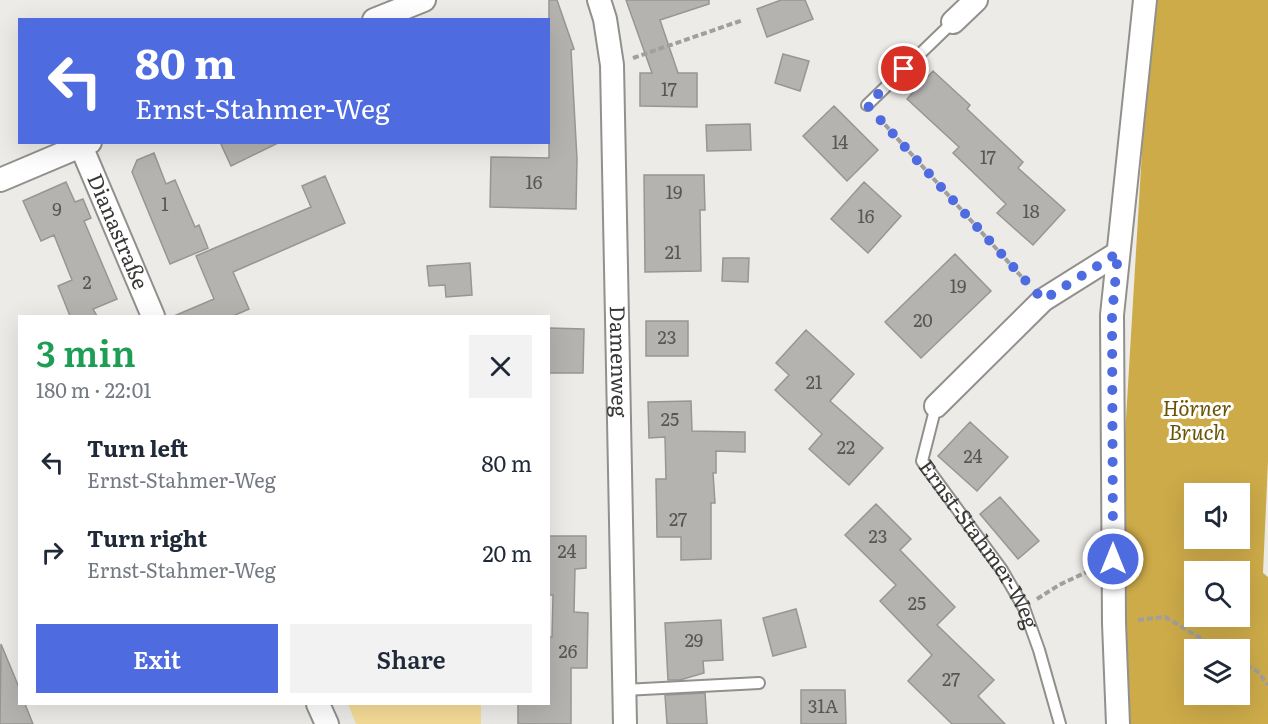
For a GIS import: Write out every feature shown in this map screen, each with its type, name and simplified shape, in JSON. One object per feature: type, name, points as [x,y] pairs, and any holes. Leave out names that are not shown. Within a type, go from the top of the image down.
[{"type":"street","points":[[379,18],[423,0]]},
{"type":"street","name":"Damenweg","points":[[599,0],[605,19],[612,65],[625,724]]},
{"type":"street","points":[[953,22],[976,0]]},
{"type":"street","points":[[1118,724],[1113,559],[1112,315],[1145,0]]},
{"type":"street","points":[[0,180],[85,144]]},
{"type":"street","name":"Dianastraße","points":[[85,144],[153,315]]},
{"type":"street","name":"Ernst-Stahmer-Weg","points":[[936,406],[1043,300],[1118,253]]},
{"type":"street","points":[[318,705],[327,724]]},
{"type":"lane","points":[[867,105],[953,22]]},
{"type":"lane","name":"Ernst-Stahmer-Weg","points":[[936,406],[922,461],[1002,570],[1024,608],[1039,650],[1060,724]]},
{"type":"lane","points":[[624,690],[759,683]]},
{"type":"path","points":[[612,65],[744,20]]},
{"type":"path","points":[[867,105],[1043,300]]},
{"type":"path","points":[[1024,608],[1059,585],[1113,559]]},
{"type":"path","points":[[1114,623],[1166,617],[1203,639]]},
{"type":"path","points":[[1250,667],[1258,672],[1268,685]]},
{"type":"shaded area","points":[[348,705],[481,705],[481,724],[356,724]]},
{"type":"green space","name":"Hörner Bruch","points":[[1151,0],[1268,0],[1268,461],[1263,573],[1268,577],[1268,724],[1110,724],[1108,720]]},
{"type":"building","points":[[549,0],[557,0],[574,49],[571,50],[577,159],[576,209],[490,207],[491,157],[549,158]]},
{"type":"building","points":[[626,0],[709,0],[709,4],[660,20],[678,73],[697,73],[697,107],[640,106],[640,73],[652,73]]},
{"type":"building","points":[[781,0],[805,0],[813,19],[767,37],[757,9]]},
{"type":"building","points":[[783,54],[809,61],[800,91],[775,83]]},
{"type":"building","points":[[933,71],[970,105],[967,109],[1023,162],[1018,168],[1065,210],[1033,245],[997,213],[1006,204],[953,153],[959,147],[907,99]]},
{"type":"building","points":[[834,106],[878,150],[847,181],[803,136]]},
{"type":"building","points":[[750,124],[751,150],[707,151],[706,125]]},
{"type":"building","points":[[221,144],[276,144],[231,166]]},
{"type":"building","points":[[154,153],[166,184],[175,180],[195,227],[199,225],[208,248],[170,264],[132,172],[137,160]]},
{"type":"building","points":[[644,175],[704,175],[705,210],[700,210],[701,271],[645,272]]},
{"type":"building","points":[[325,176],[345,223],[233,272],[249,309],[235,315],[176,315],[214,299],[196,256],[311,207],[302,186]]},
{"type":"building","points":[[66,182],[75,202],[83,199],[91,218],[84,221],[117,299],[93,309],[96,315],[70,315],[58,286],[72,280],[54,235],[41,241],[23,201]]},
{"type":"building","points":[[864,182],[901,216],[868,253],[831,219]]},
{"type":"building","points":[[955,254],[991,291],[921,358],[885,322]]},
{"type":"building","points":[[723,258],[749,258],[748,282],[722,281]]},
{"type":"building","points":[[470,263],[472,295],[446,297],[445,285],[429,286],[427,266]]},
{"type":"building","points":[[646,321],[688,321],[688,356],[646,356]]},
{"type":"building","points":[[550,328],[584,329],[583,373],[550,373]]},
{"type":"building","points":[[806,330],[854,374],[830,401],[883,448],[849,485],[809,449],[822,434],[775,390],[789,375],[776,363]]},
{"type":"building","points":[[691,401],[692,431],[745,432],[745,452],[716,451],[716,473],[713,473],[715,503],[711,503],[711,559],[681,560],[681,537],[657,537],[656,479],[666,479],[665,437],[649,438],[648,402]]},
{"type":"building","points":[[970,422],[1008,457],[977,491],[938,456]]},
{"type":"building","points":[[1000,497],[1039,541],[1018,559],[980,514]]},
{"type":"building","points":[[876,504],[911,539],[900,550],[955,607],[937,625],[994,680],[978,696],[1005,724],[952,724],[908,681],[932,655],[880,601],[896,585],[845,535]]},
{"type":"building","points":[[550,536],[586,536],[586,568],[575,569],[574,612],[588,613],[587,668],[571,668],[571,724],[518,724],[518,705],[550,705],[550,637],[552,637],[553,595],[550,595]]},
{"type":"building","points":[[796,609],[806,647],[773,656],[763,618]]},
{"type":"building","points":[[721,620],[723,660],[703,661],[704,673],[680,680],[668,680],[665,623]]},
{"type":"building","points":[[1,644],[18,685],[18,705],[25,705],[33,724],[0,724]]},
{"type":"building","points":[[801,690],[845,690],[846,724],[801,724]]},
{"type":"building","points":[[705,693],[707,724],[667,724],[665,695]]},
{"type":"route","points":[[904,69],[867,105],[1043,300],[1118,253],[1112,315],[1113,559]]}]
